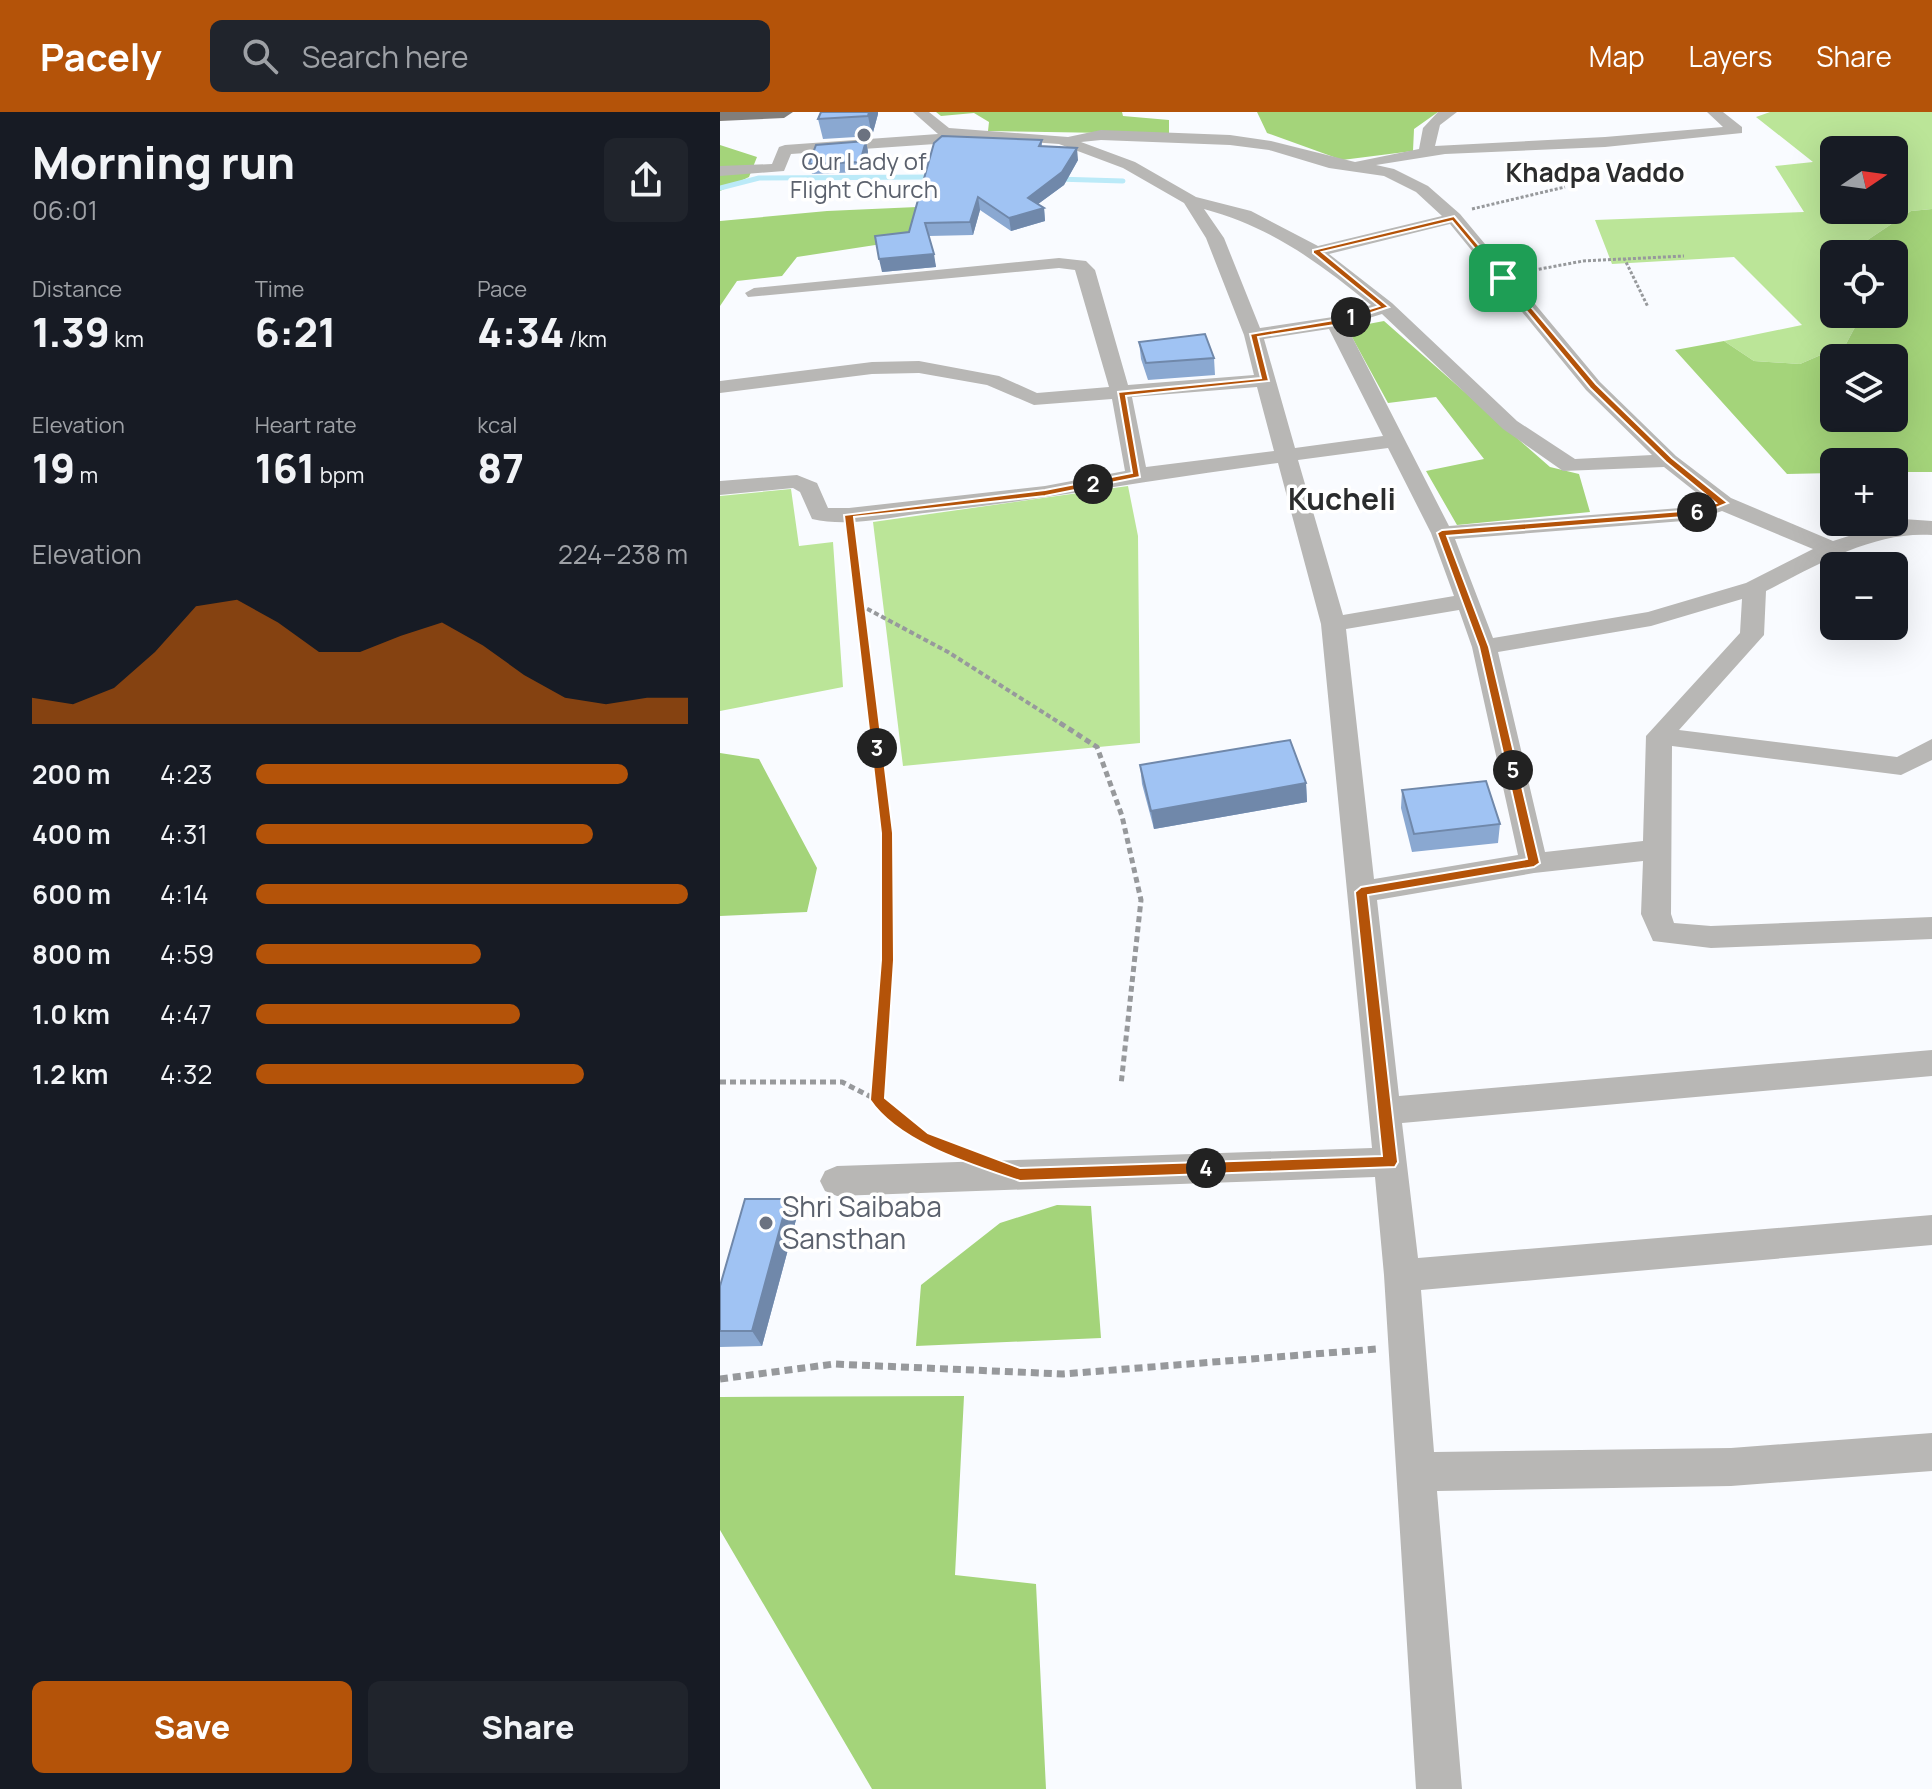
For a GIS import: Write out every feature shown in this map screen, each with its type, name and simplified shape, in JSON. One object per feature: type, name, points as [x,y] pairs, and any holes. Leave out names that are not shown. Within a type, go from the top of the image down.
[{"type":"main road","points":[[722,119],[784,112]]},
{"type":"street","points":[[920,112],[945,132],[974,136],[1061,140],[1101,135],[1230,140],[1271,146],[1329,163],[1388,172],[1422,189],[1454,218],[1593,386],[1669,460],[1723,503],[1832,549]]},
{"type":"street","points":[[1427,153],[1427,133],[1440,116],[1450,112]]},
{"type":"street","points":[[1348,165],[1445,149],[1605,142],[1737,130],[1714,112]]},
{"type":"street","points":[[720,171],[778,168],[785,150],[974,136]]},
{"type":"street","points":[[1061,140],[1129,165],[1190,200],[1245,215],[1316,252],[1385,307],[1510,425],[1571,466],[1669,460]]},
{"type":"street","points":[[720,181],[764,169]]},
{"type":"street","points":[[1190,200],[1215,238],[1253,335],[1333,624],[1402,1275],[1439,1789]]},
{"type":"street","points":[[1316,252],[1454,218]]},
{"type":"street","points":[[754,293],[1059,263],[1080,265],[1086,270],[1121,394],[1137,475]]},
{"type":"street","points":[[1253,335],[1335,322],[1385,307]]},
{"type":"street","points":[[1335,322],[1442,533],[1468,601],[1484,647],[1534,863]]},
{"type":"street","points":[[720,387],[872,368],[919,367],[992,380],[1034,399],[1266,380]]},
{"type":"street","points":[[720,488],[797,481],[809,488],[820,514],[849,515],[1045,493],[1137,475],[1395,441]]},
{"type":"street","points":[[1442,533],[1696,513],[1723,503]]},
{"type":"street","points":[[1484,647],[1651,619],[1754,588],[1832,549],[1903,526],[1932,528]]},
{"type":"street","points":[[1754,588],[1752,635],[1659,736],[1656,914],[1663,933],[1711,937],[1932,928]]},
{"type":"street","points":[[1333,624],[1468,601]]},
{"type":"street","points":[[1659,736],[1901,766],[1932,748]]},
{"type":"street","points":[[1361,892],[1534,863],[1657,849]]},
{"type":"street","points":[[1385,1111],[1932,1063]]},
{"type":"street","points":[[837,1181],[1390,1162]]},
{"type":"street","points":[[1402,1275],[1932,1230]]},
{"type":"street","points":[[1418,1472],[1731,1467],[1932,1452]]},
{"type":"path","points":[[1454,218],[1467,210],[1565,187]]},
{"type":"path","points":[[1503,278],[1561,262],[1684,256]]},
{"type":"path","points":[[1624,257],[1648,307]]},
{"type":"path","points":[[849,515],[887,833],[888,960],[877,1100]]},
{"type":"path","points":[[860,605],[948,652],[1097,747],[1122,816],[1141,900],[1121,1085]]},
{"type":"path","points":[[720,1082],[842,1082],[877,1100],[923,1137],[950,1149]]},
{"type":"path","points":[[720,1379],[834,1364],[1063,1374],[1406,1346]]},
{"type":"green space","points":[[936,112],[1122,112],[1123,116],[1169,120],[1169,134],[988,131],[989,122],[974,113],[941,116]]},
{"type":"green space","points":[[1257,112],[1438,112],[1414,129],[1413,151],[1342,160],[1267,133]]},
{"type":"green space","points":[[1770,112],[1932,112],[1932,209],[1908,213],[1908,136],[1820,136],[1820,224],[1892,224],[1868,240],[1820,240],[1820,328],[1855,328],[1846,344],[1820,344],[1820,355],[1800,364],[1754,361],[1724,341],[1802,325],[1734,257],[1612,264],[1595,220],[1804,212],[1775,166],[1813,162],[1756,117]]},
{"type":"green space","points":[[720,145],[757,157],[749,177],[720,191]]},
{"type":"green space","points":[[917,207],[908,240],[797,257],[782,276],[737,281],[720,306],[720,221]]},
{"type":"green space","points":[[1932,209],[1932,472],[1908,472],[1908,448],[1820,448],[1820,473],[1787,474],[1675,350],[1724,341],[1754,361],[1800,364],[1820,355],[1820,432],[1908,432],[1908,344],[1846,344],[1855,328],[1908,328],[1908,240],[1868,240],[1892,224],[1908,224],[1908,213]]},
{"type":"green space","points":[[1384,321],[1550,467],[1579,474],[1590,512],[1457,525],[1426,471],[1484,459],[1436,397],[1388,403],[1347,328]]},
{"type":"green space","points":[[1128,486],[1138,536],[1140,743],[903,766],[873,522]]},
{"type":"green space","points":[[791,489],[799,546],[833,542],[843,687],[720,711],[720,496]]},
{"type":"green space","points":[[720,753],[759,759],[817,868],[807,912],[720,916]]},
{"type":"green space","points":[[1057,1205],[1091,1206],[1101,1338],[916,1346],[921,1285],[1000,1223]]},
{"type":"green space","points":[[964,1396],[955,1575],[1036,1584],[1046,1789],[872,1789],[720,1530],[720,1397]]},
{"type":"building","points":[[821,112],[869,112],[868,116],[818,119]]},
{"type":"building","points":[[942,136],[1042,140],[1039,146],[1077,148],[1062,172],[1028,198],[1044,208],[1009,218],[978,197],[970,222],[925,223],[934,254],[879,259],[875,236],[909,232],[934,143]]},
{"type":"building","points":[[866,141],[860,162],[809,164],[816,145]]},
{"type":"building","points":[[1205,334],[1214,358],[1146,363],[1139,342]]},
{"type":"building","points":[[1290,740],[1306,783],[1151,811],[1140,765]]},
{"type":"building","points":[[1486,781],[1500,824],[1414,834],[1402,790]]},
{"type":"building","points":[[745,1199],[788,1199],[752,1331],[720,1331],[720,1286]]},
{"type":"waterway","points":[[720,188],[759,178],[934,177]]},
{"type":"waterway","points":[[1056,179],[1123,181]]},
{"type":"place","name":"Our Lady of Flight Church","points":[[864,135]]},
{"type":"place","name":"Shri Saibaba Sansthan","points":[[766,1223]]},
{"type":"district","name":"Khadpa Vaddo","points":[[1595,173]]},
{"type":"district","name":"Kucheli","points":[[1342,500]]},
{"type":"route","points":[[1454,218],[1503,278],[1593,386],[1669,460],[1723,503],[1696,513],[1442,533],[1484,647],[1534,863],[1361,892],[1390,1162],[1020,1174],[923,1137],[877,1100],[888,960],[887,833],[849,515],[1045,493],[1137,475],[1121,394],[1266,380],[1253,335],[1335,322],[1385,307],[1316,252],[1454,218]]}]
